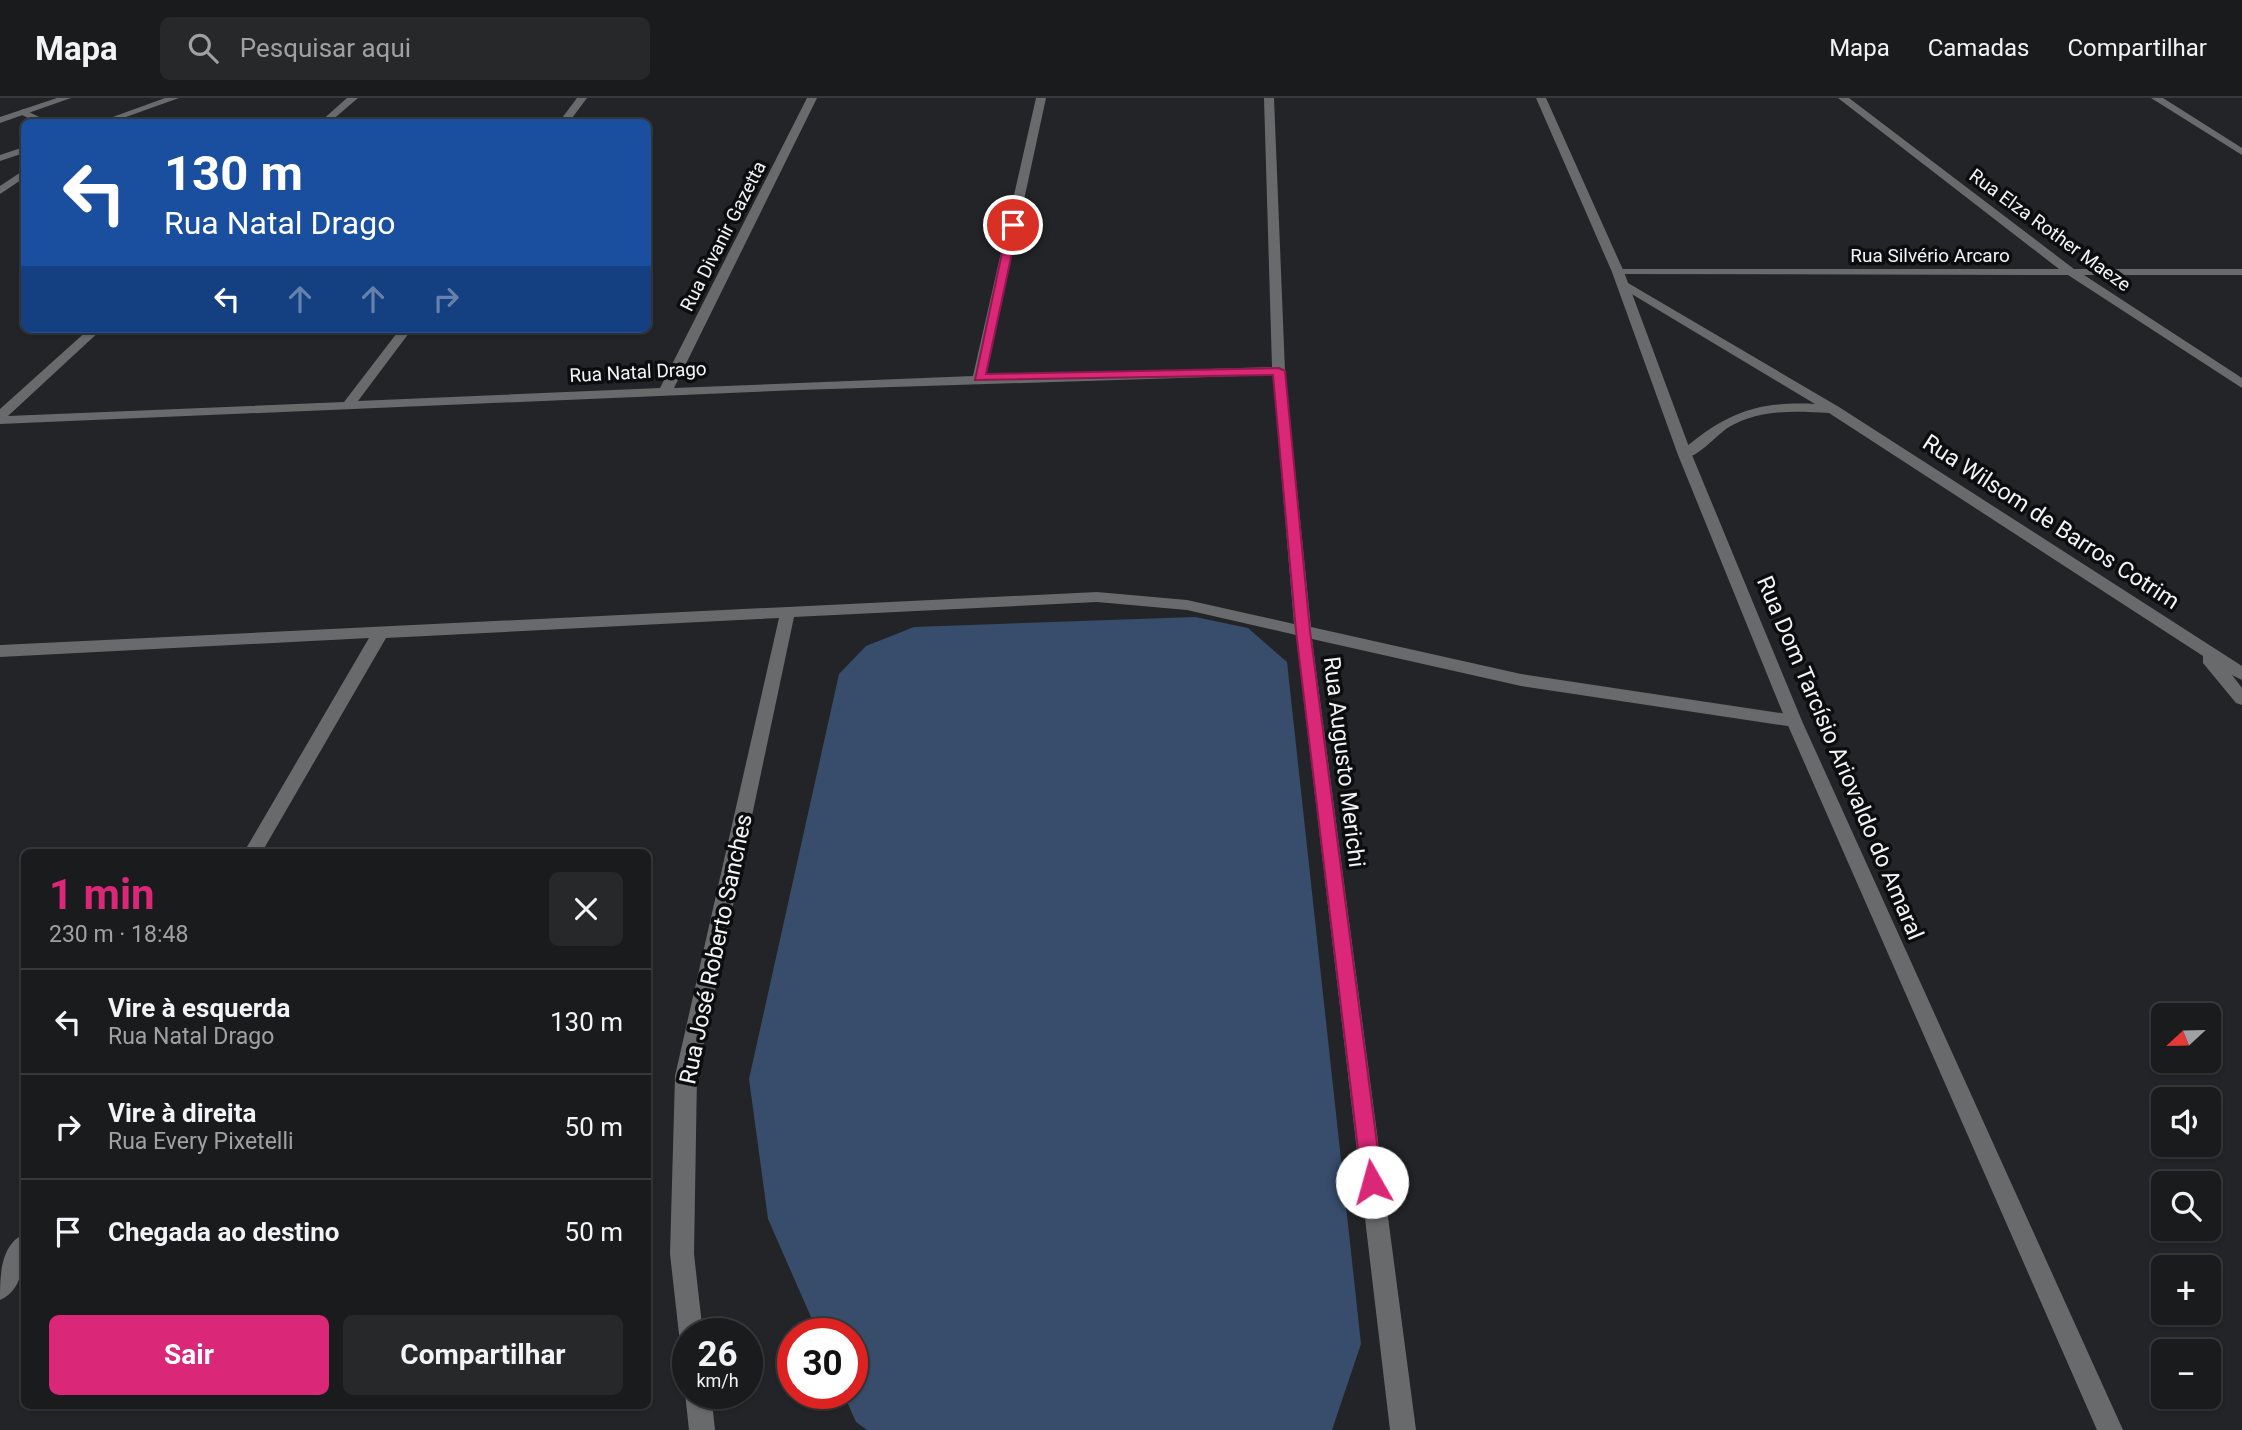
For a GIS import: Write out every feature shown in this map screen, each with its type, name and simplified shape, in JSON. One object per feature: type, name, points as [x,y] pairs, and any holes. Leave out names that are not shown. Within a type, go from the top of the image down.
[{"type":"street","points":[[0,120],[65,98]]},
{"type":"street","points":[[113,119],[174,98]]},
{"type":"street","points":[[329,119],[353,98]]},
{"type":"street","points":[[566,119],[582,98]]},
{"type":"street","name":"Rua Divanir Gazetta","points":[[666,390],[812,98]]},
{"type":"street","points":[[979,378],[1041,98]]},
{"type":"street","name":"Rua Augusto Merichi","points":[[1269,98],[1279,371],[1303,631],[1403,1430]]},
{"type":"street","name":"Rua Dom Tarcísio Ariovaldo do Amaral","points":[[1541,98],[1621,278],[1685,455],[1794,721],[2110,1430]]},
{"type":"street","name":"Rua Elza Rother Maeze","points":[[1843,98],[2071,272],[2242,384]]},
{"type":"street","points":[[2156,98],[2242,152]]},
{"type":"street","points":[[23,112],[36,119]]},
{"type":"street","points":[[0,158],[21,151]]},
{"type":"street","points":[[0,191],[21,175]]},
{"type":"street","name":"Rua Silvério Arcaro","points":[[1621,278],[2242,272]]},
{"type":"street","name":"Rua Wilsom de Barros Cotrim","points":[[1621,278],[1834,410],[2242,674]]},
{"type":"street","points":[[0,418],[92,333]]},
{"type":"street","points":[[347,406],[403,333]]},
{"type":"street","name":"Rua Natal Drago","points":[[0,418],[347,406],[979,378],[1279,371]]},
{"type":"street","name":"Rua Wilsom de Barros Cotrim","points":[[1685,455],[1717,426],[1748,412],[1785,407],[1834,410]]},
{"type":"street","points":[[0,651],[1097,597],[1187,606],[1521,680],[1794,721]]},
{"type":"street","name":"Rua José Roberto Sanches","points":[[689,1318],[682,1254],[686,1076],[788,611]]},
{"type":"street","points":[[255,849],[381,632]]},
{"type":"street","points":[[2196,642],[2242,699]]},
{"type":"street","points":[[0,1288],[21,1251]]},
{"type":"street","points":[[700,1409],[702,1430]]},
{"type":"shaded area","points":[[1195,617],[1248,628],[1287,662],[1361,1344],[1332,1430],[867,1430],[856,1422],[850,1409],[868,1409],[868,1318],[811,1318],[768,1219],[749,1079],[839,674],[866,646],[914,627]]},
{"type":"route","points":[[1013,225],[979,378],[1279,371],[1303,631],[1372,1182]]}]
